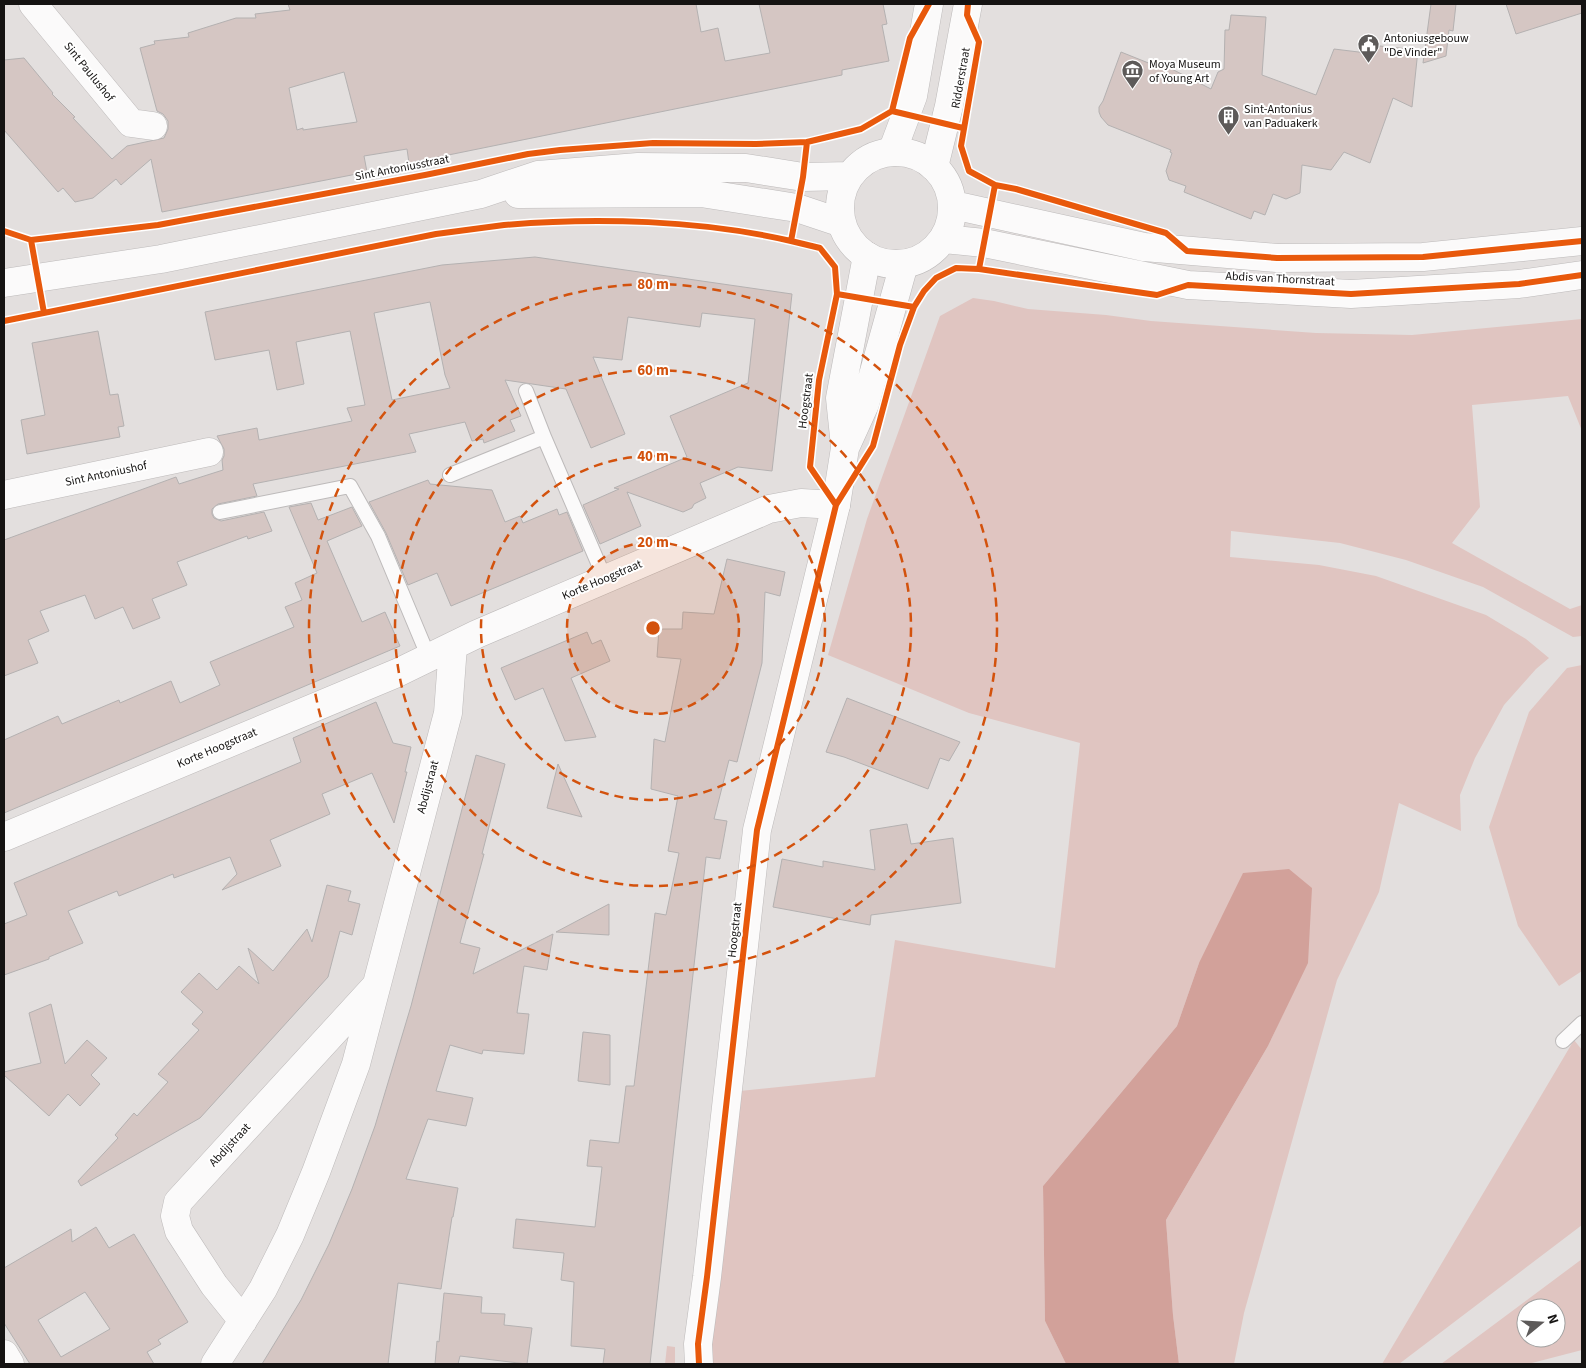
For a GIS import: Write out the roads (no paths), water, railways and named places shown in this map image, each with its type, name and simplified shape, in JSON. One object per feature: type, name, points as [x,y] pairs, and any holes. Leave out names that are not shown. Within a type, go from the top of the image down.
[{"type":"street","name":"Sint Paulushof","points":[[33,4],[131,123],[153,126]]},
{"type":"street","points":[[892,152],[913,96],[929,4]]},
{"type":"street","name":"Ridderstraat","points":[[934,167],[949,106],[968,4]]},
{"type":"street","points":[[908,152],[922,158],[934,167],[945,178],[953,205],[949,228],[944,239],[927,256],[904,264],[885,263],[867,256],[856,248],[847,236],[842,223],[840,206],[843,190],[850,176],[861,164],[876,155],[908,152]]},
{"type":"street","points":[[4,283],[161,258],[481,194],[538,175],[638,167],[746,168],[803,177],[850,176]]},
{"type":"street","points":[[481,194],[596,192],[702,194],[785,206],[842,223]]},
{"type":"street","name":"Abdis van Thornstraat","points":[[953,205],[1144,247],[1277,258],[1423,256],[1582,241]]},
{"type":"street","name":"Abdis van Thornstraat","points":[[944,239],[984,243],[1188,286],[1351,294],[1519,284],[1582,275]]},
{"type":"street","name":"Hoogstraat","points":[[846,448],[840,398],[867,256]]},
{"type":"street","name":"Hoogstraat","points":[[699,1364],[698,1344],[708,1277],[757,830],[836,505],[846,448],[865,404],[904,264]]},
{"type":"street","name":"Sint Antoniushof","points":[[4,495],[208,452]]},
{"type":"street","name":"Korte Hoogstraat","points":[[4,837],[397,673],[477,634],[769,509],[801,502],[836,505]]},
{"type":"street","name":"Abdijstraat","points":[[215,1364],[264,1289],[290,1234],[316,1172],[356,1064],[448,713],[453,646]]},
{"type":"street","name":"Abdijstraat","points":[[243,1321],[214,1285],[180,1231],[175,1216],[178,1202],[377,985]]},
{"type":"street","points":[[4,1354],[10,1364]]},
{"type":"lane","points":[[526,391],[605,579]]},
{"type":"lane","points":[[450,475],[544,436]]},
{"type":"lane","points":[[220,512],[350,486],[378,536],[429,658]]},
{"type":"lane","points":[[1563,1041],[1582,1023]]},
{"type":"place","name":"Antoniusgebouw \"De Vinder\"","points":[[1368,64]]},
{"type":"place","name":"Moya Museum of Young Art","points":[[1133,90]]},
{"type":"place","name":"Sint-Antonius van Paduakerk","points":[[1228,135]]}]
